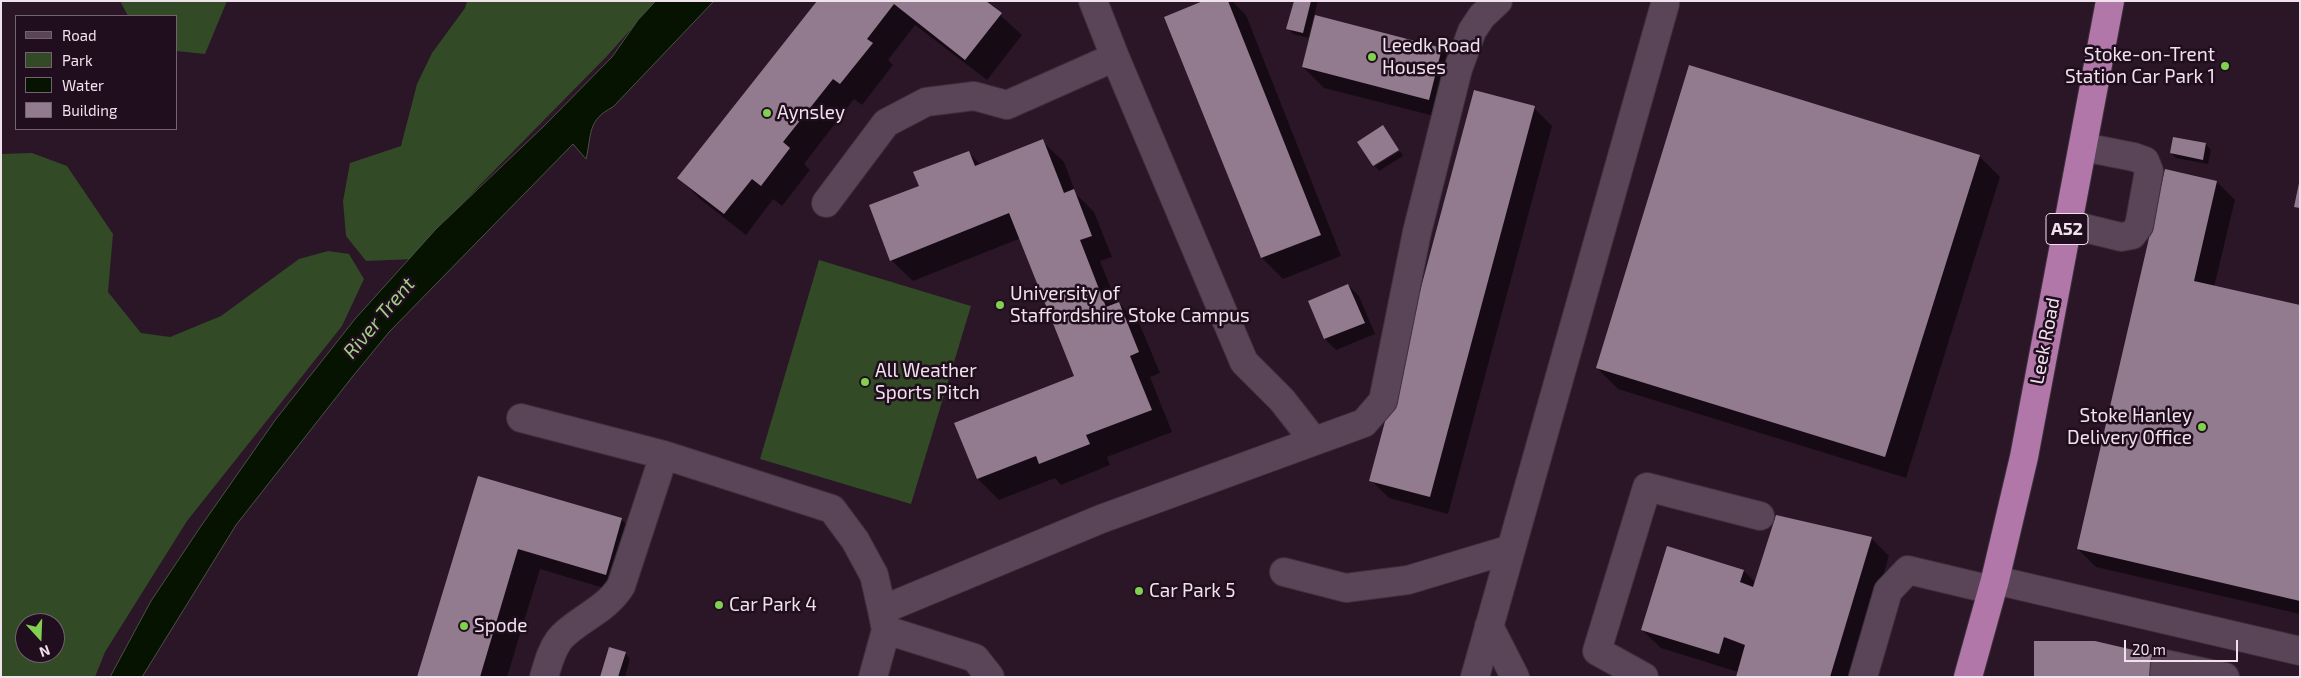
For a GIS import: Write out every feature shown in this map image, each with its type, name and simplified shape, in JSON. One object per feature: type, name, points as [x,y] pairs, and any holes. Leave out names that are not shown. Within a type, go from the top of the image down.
[{"type":"highway","name":"Leek Road","points":[[1968,677],[1994,585],[2024,457],[2110,1]]},
{"type":"street","points":[[1093,1],[1115,58],[1244,362],[1282,400],[1314,441]]},
{"type":"street","points":[[884,620],[1101,519],[1364,423],[1383,400],[1417,232],[1458,69],[1472,31],[1482,16],[1498,1]]},
{"type":"street","points":[[1475,677],[1665,4]]},
{"type":"street","points":[[826,203],[886,123],[926,102],[974,96],[1007,105],[1115,58]]},
{"type":"street","points":[[2068,224],[2121,237],[2132,236],[2139,226],[2149,171],[2145,161],[2083,147]]},
{"type":"street","points":[[521,418],[664,455],[832,509],[856,540],[874,575],[884,620],[873,677]]},
{"type":"street","points":[[544,677],[553,649],[561,638],[613,598],[621,586],[664,455]]},
{"type":"street","points":[[1644,677],[1597,651],[1648,488],[1760,516]]},
{"type":"street","points":[[1284,572],[1346,588],[1408,580],[1511,549]]},
{"type":"street","points":[[1863,677],[1888,591],[1908,570],[1994,585],[2300,651]]},
{"type":"street","points":[[884,620],[975,658],[990,677]]},
{"type":"street","points":[[1489,626],[1515,677]]},
{"type":"street","points":[[2164,677],[2165,664],[2226,677]]},
{"type":"green space","points":[[120,1],[227,1],[205,54],[178,51],[178,15],[127,15]]},
{"type":"green space","points":[[467,1],[656,1],[607,56],[480,185],[413,259],[366,261],[346,236],[343,201],[350,163],[401,146],[417,84],[432,53],[465,8]]},
{"type":"green space","points":[[32,153],[67,166],[113,234],[108,292],[141,333],[170,337],[221,316],[299,259],[328,251],[349,254],[364,279],[342,326],[187,521],[105,652],[95,677],[1,677],[1,154]]},
{"type":"green space","name":"All Weather Sports Pitch","points":[[819,260],[971,306],[911,504],[760,459]]},
{"type":"water","name":"River Trent","points":[[656,1],[714,1],[613,107],[599,117],[592,128],[586,159],[573,144],[390,331],[236,525],[142,677],[110,677],[151,601],[199,529],[276,419],[355,319],[436,229],[544,126],[612,57],[638,20]]},
{"type":"building","name":"Aynsley","points":[[817,1],[986,1],[1002,13],[965,60],[894,4],[867,39],[873,43],[840,84],[833,79],[783,142],[790,148],[761,186],[752,179],[724,214],[677,178]]},
{"type":"building","points":[[1203,1],[1228,1],[1321,235],[1261,258],[1164,17]]},
{"type":"building","points":[[1294,1],[1311,1],[1303,33],[1286,29]]},
{"type":"building","name":"Leedk Road Houses","points":[[1315,15],[1442,48],[1429,100],[1302,67]]},
{"type":"building","points":[[1689,65],[1980,155],[1885,457],[1596,368]]},
{"type":"building","points":[[1474,90],[1535,106],[1430,497],[1369,481]]},
{"type":"building","points":[[1383,125],[1399,150],[1373,166],[1357,142]]},
{"type":"building","points":[[2173,137],[2206,143],[2203,160],[2170,153]]},
{"type":"building","points":[[1043,139],[1064,193],[1074,189],[1092,236],[1080,240],[1106,307],[1119,302],[1139,352],[1130,356],[1152,410],[1086,435],[1090,444],[1039,464],[1036,456],[977,479],[954,423],[1074,376],[1009,213],[890,261],[869,205],[919,186],[913,172],[969,151],[975,166]]},
{"type":"building","name":"Stoke Hanley Delivery Office","points":[[2165,169],[2217,181],[2194,281],[2300,305],[2300,601],[2077,549]]},
{"type":"building","points":[[2300,183],[2300,208],[2294,207]]},
{"type":"building","points":[[1348,284],[1365,323],[1324,339],[1308,301]]},
{"type":"building","name":"Spode","points":[[478,476],[622,518],[606,575],[518,549],[480,677],[417,677]]},
{"type":"building","points":[[1776,515],[1872,537],[1830,677],[1736,677],[1745,645],[1724,637],[1719,654],[1641,630],[1667,546],[1744,570],[1740,582],[1753,587]]},
{"type":"building","points":[[2034,641],[2095,641],[2155,655],[2155,677],[2034,677]]},
{"type":"building","points":[[609,647],[626,652],[618,677],[600,677]]},
{"type":"place","name":"Leedk Road Houses","points":[[1372,57]]},
{"type":"place","name":"Stoke-on-Trent Station Car Park 1","points":[[2225,66]]},
{"type":"place","name":"Aynsley","points":[[767,113]]},
{"type":"place","name":"University of Staffordshire Stoke Campus","points":[[1000,305]]},
{"type":"place","name":"All Weather Sports Pitch","points":[[865,382]]},
{"type":"place","name":"Stoke Hanley Delivery Office","points":[[2202,427]]},
{"type":"place","name":"Car Park 5","points":[[1139,591]]},
{"type":"place","name":"Car Park 4","points":[[719,605]]},
{"type":"place","name":"Spode","points":[[464,626]]}]
